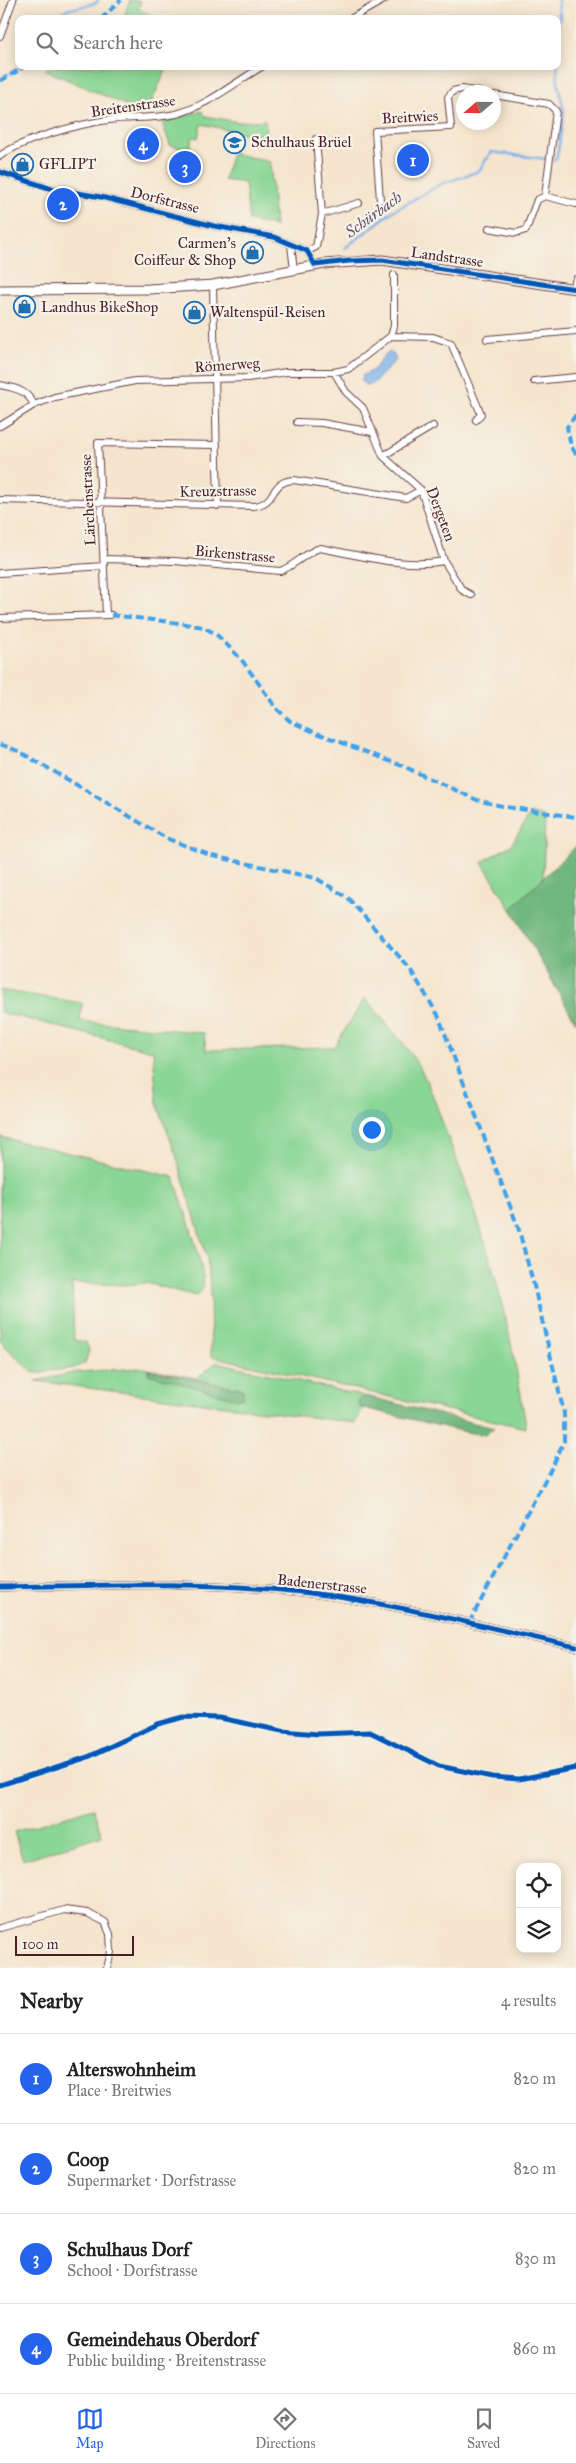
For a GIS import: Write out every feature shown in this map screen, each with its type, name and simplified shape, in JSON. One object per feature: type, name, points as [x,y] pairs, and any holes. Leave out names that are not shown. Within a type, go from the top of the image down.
[{"type":"main road","name":"Landstrasse","points":[[0,290],[148,289],[213,285],[315,265],[382,260],[575,286]]},
{"type":"street","points":[[0,36],[13,0]]},
{"type":"street","points":[[357,15],[384,0]]},
{"type":"street","name":"Breitenstrasse","points":[[0,156],[15,147],[106,120],[152,118],[177,114],[197,106],[256,70]]},
{"type":"street","name":"Breitwies","points":[[380,200],[374,131],[451,127],[448,97],[453,91],[456,91]]},
{"type":"street","points":[[501,96],[549,104],[556,111],[544,196]]},
{"type":"street","points":[[315,265],[308,250],[316,247],[322,214],[316,139]]},
{"type":"street","name":"Dorfstrasse","points":[[0,172],[49,188],[101,197],[214,226],[274,237],[308,250]]},
{"type":"street","points":[[489,228],[516,233],[526,230],[537,200],[544,196],[576,204]]},
{"type":"street","points":[[322,214],[359,203]]},
{"type":"street","points":[[291,245],[294,270]]},
{"type":"street","points":[[394,275],[394,326],[391,336],[434,337],[451,343],[481,414],[476,420]]},
{"type":"street","points":[[213,285],[217,380],[218,506]]},
{"type":"street","points":[[487,339],[576,332]]},
{"type":"street","name":"Römerweg","points":[[0,426],[34,405],[55,398],[135,381],[217,380],[248,378],[286,372],[334,372],[348,369],[391,336]]},
{"type":"street","name":"Dergeten","points":[[334,372],[346,392],[363,408],[383,456],[421,490],[444,561],[462,590],[471,595]]},
{"type":"street","points":[[534,381],[576,377]]},
{"type":"street","points":[[0,385],[20,389],[30,397],[34,405]]},
{"type":"street","points":[[297,422],[322,423],[372,432]]},
{"type":"street","points":[[383,456],[433,426]]},
{"type":"street","name":"Lärchenstrasse","points":[[0,618],[108,615],[98,443],[217,445]]},
{"type":"street","name":"Kreuzstrasse","points":[[0,500],[218,506],[261,505],[269,500],[277,485],[284,480],[406,498],[421,490]]},
{"type":"street","name":"Birkenstrasse","points":[[104,558],[175,560],[280,571],[291,567],[308,551],[320,548],[409,563],[429,564],[444,561]]},
{"type":"street","points":[[0,574],[104,566]]},
{"type":"street","name":"Badenerstrasse","points":[[0,1587],[194,1585],[301,1592],[376,1602],[576,1648]]},
{"type":"street","points":[[0,1928],[64,1910],[87,1914],[105,1922],[110,1934],[111,1952],[107,1968]]},
{"type":"green space","points":[[130,0],[141,2],[138,9],[151,15],[124,15]]},
{"type":"green space","points":[[45,70],[166,70],[150,105],[138,101],[135,109]]},
{"type":"green space","points":[[202,111],[205,116],[238,122],[265,120],[267,138],[201,124],[198,138],[193,137],[189,150],[170,145],[162,122]]},
{"type":"green space","points":[[232,153],[270,162],[275,226],[249,221],[245,183],[224,180]]},
{"type":"green space","points":[[531,813],[545,817],[543,878],[511,909],[482,862],[511,845]]},
{"type":"green space","points":[[576,846],[576,1023],[511,909]]},
{"type":"green space","points":[[0,990],[82,1003],[80,1021],[204,1033],[206,1050],[334,1047],[365,998],[415,1060],[436,1105],[475,1210],[496,1281],[513,1354],[526,1428],[211,1356],[210,1286],[207,1258],[176,1155],[157,1103],[153,1051],[0,1012]]},
{"type":"green space","points":[[0,1137],[174,1177],[201,1265],[203,1287],[201,1291],[196,1296],[146,1283],[123,1285],[72,1283],[74,1340],[86,1342],[89,1350],[85,1363],[74,1368],[33,1373],[0,1341]]},
{"type":"green space","points":[[217,1362],[363,1396],[364,1407],[355,1423],[36,1381],[78,1372],[142,1368],[197,1378]]},
{"type":"green space","points":[[148,1370],[239,1388],[243,1390],[243,1397],[237,1399],[148,1374]]},
{"type":"green space","points":[[366,1396],[494,1428],[485,1435],[359,1407],[358,1400]]},
{"type":"green space","points":[[93,1808],[102,1835],[23,1860],[14,1832]]},
{"type":"water","points":[[389,352],[394,355],[396,360],[373,384],[365,385],[361,380],[363,375],[373,370]]},
{"type":"waterway","points":[[58,15],[66,10],[96,3],[98,0]]},
{"type":"waterway","name":"Schürbach","points":[[558,0],[560,15]]},
{"type":"waterway","points":[[2,77],[16,70]]},
{"type":"waterway","name":"Schürbach","points":[[553,160],[557,157],[564,111],[558,84],[557,70]]},
{"type":"waterway","name":"Schürbach","points":[[345,248],[393,211],[441,184],[479,171],[491,152],[546,159]]},
{"type":"marked path","points":[[105,15],[121,0]]},
{"type":"marked path","points":[[0,81],[19,70]]},
{"type":"marked path","points":[[576,415],[567,427],[571,446],[576,454]]},
{"type":"marked path","points":[[111,615],[203,627],[216,634],[241,659],[277,709],[290,721],[312,731],[405,767],[477,800],[506,807],[576,817]]},
{"type":"marked path","points":[[0,744],[18,751],[166,838],[212,856],[316,878],[348,898],[410,969],[438,1015],[518,1227],[564,1413],[564,1441],[469,1623]]},
{"type":"cycle path","points":[[0,172],[49,188],[101,197],[214,226],[274,237],[307,251],[315,265],[382,260],[576,289]]},
{"type":"cycle path","points":[[0,1587],[189,1585],[302,1592],[406,1609],[576,1647]]},
{"type":"cycle path","points":[[0,1785],[88,1757],[158,1724],[184,1717],[220,1718],[282,1731],[319,1734],[370,1732],[439,1766],[492,1777],[519,1779],[576,1768]]},
{"type":"place","name":"Schulhaus Brüel","points":[[235,142]]},
{"type":"place","name":"Gemeindehaus Oberdorf","points":[[143,144]]},
{"type":"place","name":"Alterswohnheim","points":[[413,160]]},
{"type":"place","name":"GFLIPT","points":[[23,164]]},
{"type":"place","name":"Schulhaus Dorf","points":[[185,167]]},
{"type":"place","name":"Coop","points":[[63,204]]},
{"type":"place","name":"Carmen's Coiffeur & Shop","points":[[252,252]]},
{"type":"place","name":"Landhus BikeShop","points":[[25,307]]},
{"type":"place","name":"Waltenspül-Reisen","points":[[194,312]]}]
